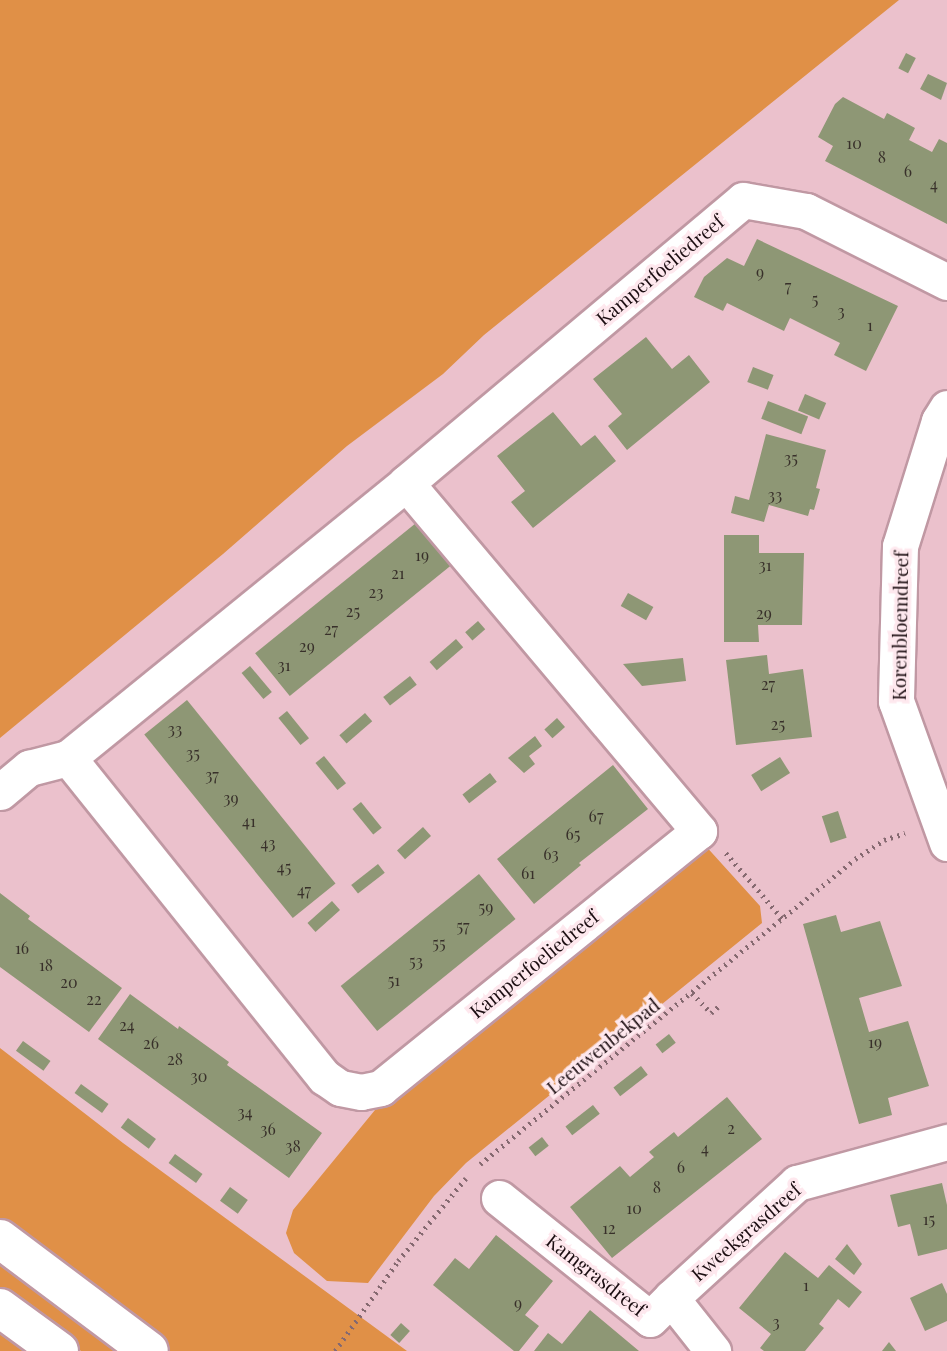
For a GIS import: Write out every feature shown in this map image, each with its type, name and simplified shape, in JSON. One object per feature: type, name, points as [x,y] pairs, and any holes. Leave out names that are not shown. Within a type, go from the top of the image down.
[{"type":"main road","points":[[0,1239],[149,1351]]},
{"type":"main road","points":[[0,1308],[59,1351]]},
{"type":"street","name":"Kamperfoeliedreef","points":[[0,792],[29,768],[68,758],[406,483],[743,200],[806,211],[947,282]]},
{"type":"street","name":"Korenbloemdreef","points":[[943,832],[896,701],[900,546],[939,421],[947,408]]},
{"type":"street","points":[[406,483],[699,831]]},
{"type":"street","name":"Kamperfoeliedreef","points":[[68,758],[324,1077],[340,1088],[361,1092],[381,1088],[699,831]]},
{"type":"street","name":"Kweekgrasdreef","points":[[671,1297],[797,1183],[947,1142]]},
{"type":"street","name":"Kamgrasdreef","points":[[499,1198],[650,1319],[671,1297],[713,1351]]},
{"type":"path","points":[[699,831],[710,835],[783,919]]},
{"type":"path","name":"Leeuwenbekpad","points":[[478,1167],[855,859],[884,840],[943,832]]},
{"type":"path","points":[[692,993],[710,1013],[719,1006]]},
{"type":"path","points":[[335,1351],[398,1261],[469,1175]]},
{"type":"shaded area","points":[[0,0],[899,0],[484,335],[443,374],[347,446],[223,554],[0,738]]},
{"type":"shaded area","points":[[703,843],[760,906],[762,923],[466,1163],[434,1196],[368,1283],[327,1281],[294,1253],[286,1233],[293,1210],[375,1110]]},
{"type":"shaded area","points":[[0,1048],[123,1143],[407,1351],[170,1351],[0,1225]]},
{"type":"shaded area","points":[[0,1256],[124,1351],[81,1351],[0,1292]]},
{"type":"shaded area","points":[[0,1324],[37,1351],[0,1351]]},
{"type":"building","points":[[906,53],[916,58],[908,73],[898,68]]},
{"type":"building","points":[[928,74],[947,83],[941,100],[920,89]]},
{"type":"building","points":[[843,97],[884,119],[887,113],[915,128],[909,140],[932,152],[939,139],[947,143],[947,224],[825,161],[833,146],[818,137],[835,104]]},
{"type":"building","points":[[757,239],[898,306],[866,371],[834,355],[840,343],[790,318],[784,331],[727,303],[723,311],[694,297],[704,277],[727,258],[744,266]]},
{"type":"building","points":[[646,337],[672,369],[689,355],[710,382],[627,450],[608,426],[622,414],[593,379]]},
{"type":"building","points":[[753,367],[774,375],[768,390],[747,382]]},
{"type":"building","points":[[805,394],[826,403],[819,420],[798,411]]},
{"type":"building","points":[[768,401],[808,416],[801,434],[761,419]]},
{"type":"building","points":[[553,412],[581,446],[595,435],[616,461],[533,528],[511,502],[525,491],[497,456]]},
{"type":"building","points":[[766,434],[826,450],[816,488],[820,489],[814,510],[810,509],[808,516],[769,505],[764,522],[731,513],[735,496],[749,500]]},
{"type":"building","points":[[416,523],[451,566],[290,696],[255,653]]},
{"type":"building","points":[[724,535],[759,535],[759,553],[804,553],[802,625],[758,625],[759,642],[724,642]]},
{"type":"building","points":[[628,593],[653,607],[646,620],[621,606]]},
{"type":"building","points":[[478,621],[485,629],[472,640],[465,632]]},
{"type":"building","points":[[456,639],[463,647],[437,670],[430,662]]},
{"type":"building","points":[[767,655],[769,674],[803,669],[812,737],[736,745],[726,660]]},
{"type":"building","points":[[683,658],[686,681],[642,686],[623,664]]},
{"type":"building","points":[[250,666],[272,692],[263,699],[242,673]]},
{"type":"building","points":[[410,676],[417,685],[390,706],[383,697]]},
{"type":"building","points":[[187,700],[336,883],[293,918],[144,735]]},
{"type":"building","points":[[287,711],[309,738],[300,745],[278,718]]},
{"type":"building","points":[[365,713],[372,721],[347,744],[339,735]]},
{"type":"building","points":[[557,718],[565,727],[552,738],[544,729]]},
{"type":"building","points":[[535,736],[542,746],[529,756],[535,764],[524,773],[508,758]]},
{"type":"building","points":[[324,756],[346,783],[337,790],[315,763]]},
{"type":"building","points":[[780,757],[790,773],[761,791],[751,775]]},
{"type":"building","points":[[613,765],[648,809],[579,863],[581,865],[534,904],[497,859]]},
{"type":"building","points":[[490,773],[497,782],[469,803],[462,795]]},
{"type":"building","points":[[361,802],[382,828],[373,835],[352,809]]},
{"type":"building","points":[[838,811],[847,838],[830,843],[822,816]]},
{"type":"building","points":[[423,827],[431,836],[405,859],[397,850]]},
{"type":"building","points":[[378,864],[385,873],[358,894],[351,885]]},
{"type":"building","points":[[479,874],[516,919],[377,1031],[341,986]]},
{"type":"building","points":[[0,893],[30,916],[28,919],[122,988],[89,1032],[0,967]]},
{"type":"building","points":[[332,901],[340,910],[316,932],[307,923]]},
{"type":"building","points":[[836,915],[841,932],[880,921],[902,986],[859,998],[869,1032],[908,1021],[929,1086],[888,1098],[892,1115],[859,1124],[803,924]]},
{"type":"building","points":[[130,994],[229,1062],[227,1065],[322,1133],[289,1178],[98,1039]]},
{"type":"building","points":[[669,1034],[676,1043],[662,1053],[656,1044]]},
{"type":"building","points":[[23,1041],[51,1061],[43,1071],[16,1051]]},
{"type":"building","points":[[641,1066],[648,1075],[620,1096],[613,1088]]},
{"type":"building","points":[[81,1084],[109,1104],[102,1113],[75,1093]]},
{"type":"building","points":[[727,1097],[762,1139],[612,1258],[570,1207],[620,1166],[630,1177],[654,1157],[649,1152],[674,1132],[678,1137]]},
{"type":"building","points":[[593,1105],[600,1114],[572,1135],[565,1127]]},
{"type":"building","points":[[128,1118],[156,1139],[149,1149],[121,1128]]},
{"type":"building","points":[[542,1137],[549,1146],[535,1156],[529,1147]]},
{"type":"building","points":[[175,1154],[203,1174],[196,1183],[169,1163]]},
{"type":"building","points":[[942,1183],[947,1205],[947,1249],[918,1256],[910,1224],[898,1227],[890,1195]]},
{"type":"building","points":[[230,1187],[248,1200],[238,1214],[220,1201]]},
{"type":"building","points":[[496,1235],[553,1281],[525,1315],[539,1326],[519,1351],[514,1351],[433,1285],[455,1258],[469,1269]]},
{"type":"building","points":[[847,1244],[862,1264],[854,1275],[835,1259]]},
{"type":"building","points":[[785,1252],[818,1278],[829,1265],[862,1292],[849,1308],[838,1299],[819,1324],[824,1328],[805,1351],[764,1351],[760,1348],[771,1334],[739,1308]]},
{"type":"building","points":[[942,1283],[947,1294],[947,1321],[925,1331],[910,1298]]},
{"type":"building","points":[[590,1310],[639,1351],[534,1351],[548,1333],[562,1344]]},
{"type":"building","points":[[401,1323],[410,1331],[399,1343],[390,1335]]},
{"type":"building","points":[[889,1342],[896,1351],[882,1351]]}]
